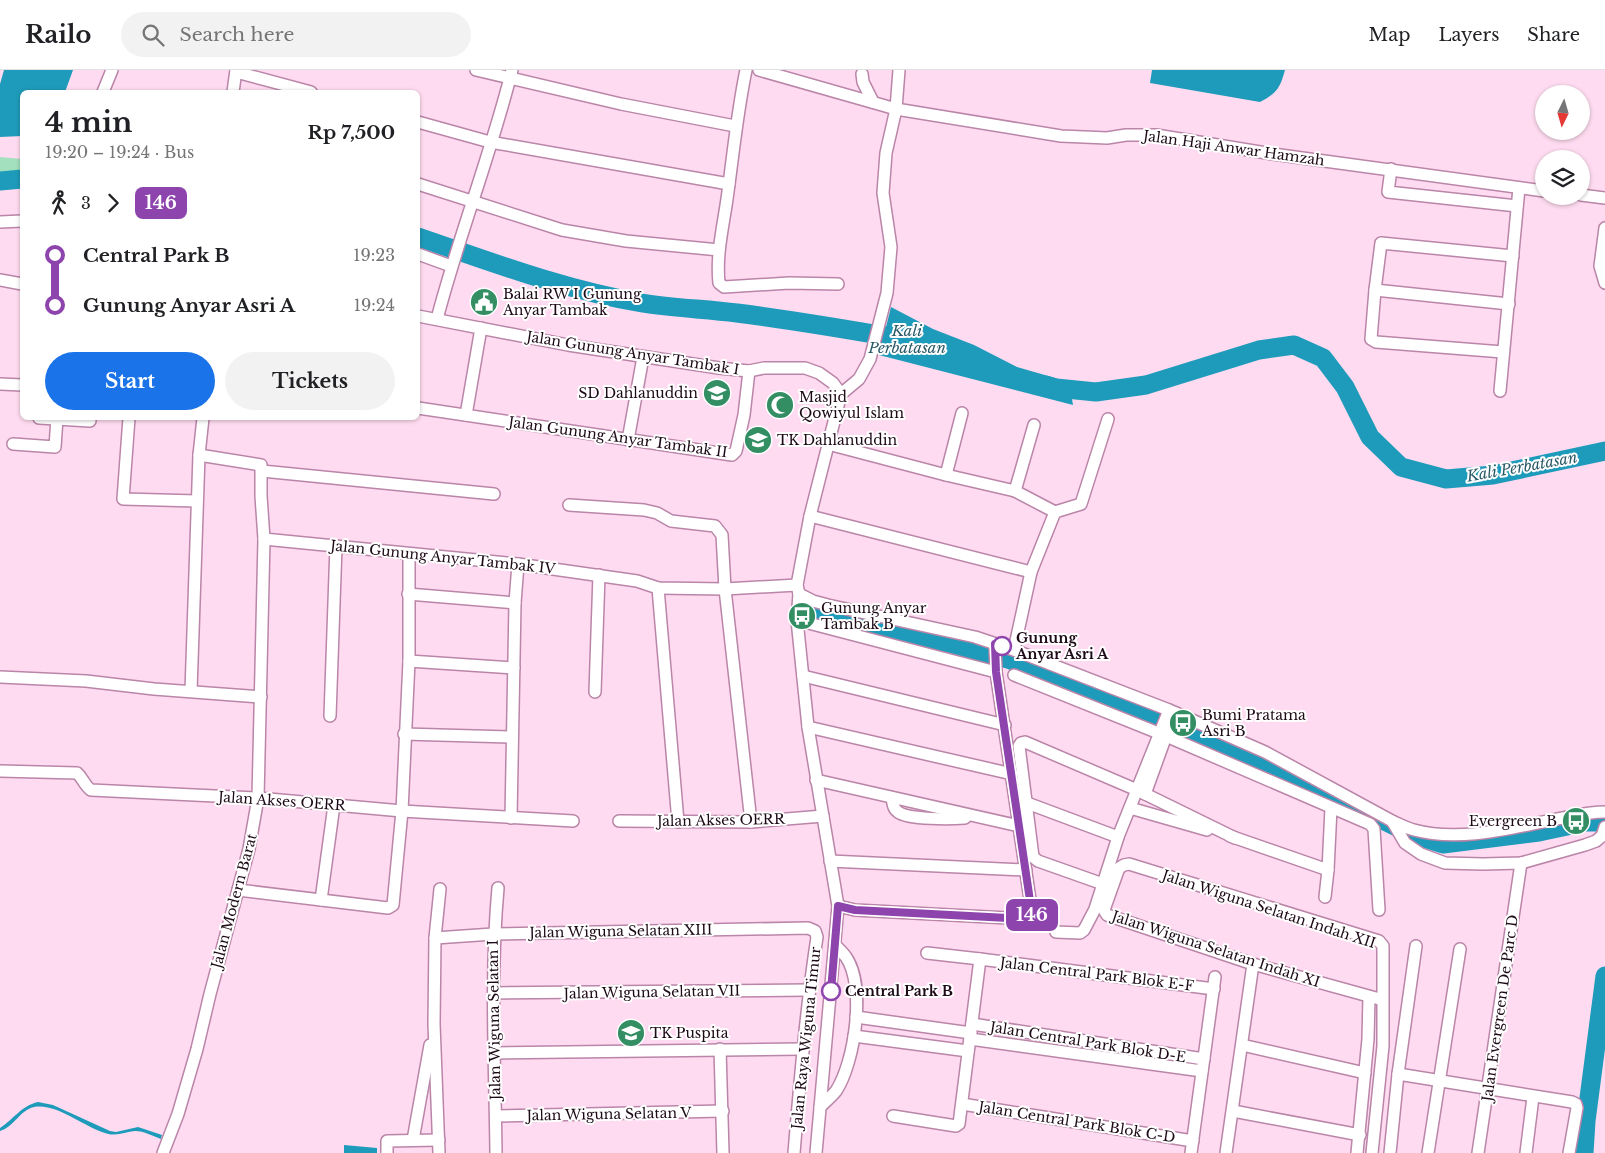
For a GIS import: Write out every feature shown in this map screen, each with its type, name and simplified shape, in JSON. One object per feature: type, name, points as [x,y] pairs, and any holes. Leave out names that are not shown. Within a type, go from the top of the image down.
[{"type":"street","points":[[104,90],[112,70]]},
{"type":"street","points":[[476,70],[510,74],[621,104],[735,126]]},
{"type":"street","points":[[746,70],[735,126],[719,250],[719,283],[724,287],[789,283],[838,284]]},
{"type":"street","name":"Jalan Haji Anwar Hamzah","points":[[759,70],[856,97],[871,99],[896,109],[1061,136],[1100,138],[1126,135],[1156,135],[1273,154],[1535,190]]},
{"type":"street","points":[[841,394],[859,379],[870,359],[887,293],[891,247],[883,193],[886,153],[896,109],[899,70]]},
{"type":"street","points":[[233,90],[236,71],[304,90]]},
{"type":"street","points":[[437,319],[510,74]]},
{"type":"street","points":[[856,97],[862,75]]},
{"type":"street","points":[[862,75],[871,99]]},
{"type":"street","points":[[420,123],[490,142],[729,184]]},
{"type":"street","points":[[1391,169],[1388,192],[1517,206]]},
{"type":"street","points":[[420,185],[562,230],[626,241],[719,250]]},
{"type":"street","points":[[1500,391],[1519,188]]},
{"type":"street","points":[[1590,196],[1605,198]]},
{"type":"street","points":[[0,222],[20,221]]},
{"type":"street","points":[[1605,228],[1600,266],[1605,284]]},
{"type":"street","points":[[1503,352],[1376,342],[1371,338],[1375,290],[1381,242],[1513,256]]},
{"type":"street","points":[[420,255],[452,264]]},
{"type":"street","points":[[0,280],[20,284]]},
{"type":"street","points":[[1375,290],[1509,304]]},
{"type":"street","name":"Jalan Gunung Anyar Tambak I","points":[[420,316],[568,345],[643,357],[749,371],[764,368],[805,368],[820,373],[833,383],[841,394]]},
{"type":"street","points":[[466,414],[481,328]]},
{"type":"street","points":[[628,440],[643,357]]},
{"type":"street","name":"Jalan Gunung Anyar Tambak II","points":[[420,408],[732,455],[735,454],[744,415],[749,371]]},
{"type":"street","points":[[0,384],[20,385]]},
{"type":"street","name":"Jalan Raya Wiguna Timur","points":[[816,1153],[838,906],[808,727],[797,620],[798,590],[810,516],[841,394]]},
{"type":"street","points":[[946,476],[962,413]]},
{"type":"street","points":[[828,444],[946,476],[1015,491],[1055,512],[1081,504],[1108,418]]},
{"type":"street","points":[[13,444],[55,447],[57,420]]},
{"type":"street","points":[[79,420],[90,421]]},
{"type":"street","points":[[129,420],[123,498],[197,501]]},
{"type":"street","points":[[191,691],[199,455],[203,420]]},
{"type":"street","points":[[1015,491],[1034,425]]},
{"type":"street","points":[[199,455],[261,465],[264,539]]},
{"type":"street","points":[[262,470],[494,494]]},
{"type":"street","points":[[569,505],[644,510],[657,513],[671,521],[715,526],[722,535],[725,589],[751,822]]},
{"type":"street","points":[[1014,650],[1031,572],[1055,512]]},
{"type":"street","points":[[810,516],[1031,572]]},
{"type":"street","name":"Jalan Gunung Anyar Tambak IV","points":[[264,539],[518,564],[638,581],[658,588],[798,590]]},
{"type":"street","name":"Jalan Modern Barat","points":[[166,1145],[178,1114],[197,1049],[210,994],[250,849],[258,798],[264,539]]},
{"type":"street","points":[[330,716],[336,546]]},
{"type":"street","points":[[238,890],[388,908],[393,905],[402,811],[408,661],[409,554]]},
{"type":"street","points":[[511,818],[515,603],[518,564]]},
{"type":"street","points":[[595,692],[599,575]]},
{"type":"street","points":[[658,588],[678,822]]},
{"type":"street","points":[[798,590],[813,601],[975,637],[995,649],[1014,650],[1167,723],[1331,808],[1370,824],[1374,829],[1379,910]]},
{"type":"street","points":[[408,594],[515,603]]},
{"type":"street","points":[[797,620],[996,670]]},
{"type":"street","points":[[838,906],[855,910],[1027,919],[1031,917],[1020,826],[996,670],[995,649]]},
{"type":"street","points":[[408,661],[514,668]]},
{"type":"street","points":[[1014,675],[1265,752],[1393,822],[1412,830],[1434,834],[1496,831],[1588,813],[1604,814],[1605,826],[1602,836],[1596,841],[1521,863],[1483,864],[1445,862],[1421,854],[1405,843],[1393,822]]},
{"type":"street","points":[[804,676],[1005,725]]},
{"type":"street","points":[[0,677],[86,681],[261,698]]},
{"type":"street","points":[[1056,932],[1080,933],[1084,930],[1095,908],[1130,808],[1141,792],[1167,723]]},
{"type":"street","points":[[808,727],[1012,774]]},
{"type":"street","points":[[404,734],[512,737]]},
{"type":"street","points":[[1103,884],[1033,857],[1019,746],[1021,743],[1025,742],[1141,792],[1236,838]]},
{"type":"street","name":"Jalan Akses OERR","points":[[0,771],[77,773],[81,777],[84,786],[90,790],[258,798],[402,811],[573,821]]},
{"type":"street","points":[[816,780],[1020,826]]},
{"type":"street","points":[[1026,804],[1118,838]]},
{"type":"street","points":[[321,900],[334,805]]},
{"type":"street","points":[[1130,808],[1236,838],[1328,870]]},
{"type":"street","points":[[1324,897],[1328,870],[1331,808]]},
{"type":"street","name":"Jalan Akses OERR","points":[[619,820],[751,822],[823,816]]},
{"type":"street","points":[[830,861],[1026,870]]},
{"type":"street","name":"Jalan Evergreen De Parc D","points":[[1478,1153],[1521,863]]},
{"type":"street","name":"Jalan Wiguna Selatan Indah XI","points":[[1129,864],[1124,864],[1120,868],[1104,910],[1107,915],[1253,964],[1383,1000]]},
{"type":"street","name":"Jalan Wiguna Selatan Indah XII","points":[[1129,864],[1379,941],[1382,946],[1383,1046],[1372,1153]]},
{"type":"street","name":"Jalan Wiguna Selatan I","points":[[496,1153],[494,934],[498,888]]},
{"type":"street","points":[[439,1153],[434,1024],[434,938],[440,889]]},
{"type":"street","name":"Jalan Raya Wiguna Timur","points":[[794,1153],[802,1049],[817,937],[815,931],[808,928]]},
{"type":"street","name":"Jalan Wiguna Selatan XIII","points":[[434,938],[494,934],[808,928]]},
{"type":"street","points":[[820,1107],[836,1091],[845,1072],[854,1036],[856,1016],[856,994],[852,970],[846,957],[835,945]]},
{"type":"street","points":[[1390,1153],[1398,1074],[1416,946]]},
{"type":"street","points":[[1428,1153],[1460,949]]},
{"type":"street","name":"Jalan Central Park Blok E-F","points":[[927,952],[1215,983],[1204,1059]]},
{"type":"street","points":[[892,1116],[956,1126],[959,1124],[980,959]]},
{"type":"street","points":[[1226,1153],[1253,964]]},
{"type":"street","name":"Jalan Wiguna Selatan VII","points":[[494,993],[809,990]]},
{"type":"street","points":[[1357,1153],[1365,1073],[1369,997]]},
{"type":"street","points":[[856,1016],[970,1037]]},
{"type":"street","points":[[413,1140],[434,1024]]},
{"type":"street","points":[[854,1036],[970,1037]]},
{"type":"street","name":"Jalan Central Park Blok D-E","points":[[970,1037],[1204,1059]]},
{"type":"street","name":"Jalan Central Park Blok D-E","points":[[970,1037],[1202,1071]]},
{"type":"street","points":[[1242,1045],[1365,1073]]},
{"type":"street","points":[[720,1049],[723,1153]]},
{"type":"street","points":[[494,1054],[802,1049]]},
{"type":"street","points":[[1191,1153],[1204,1059]]},
{"type":"street","points":[[1398,1074],[1572,1102],[1576,1104],[1577,1108],[1569,1153]]},
{"type":"street","points":[[1526,1153],[1533,1097]]},
{"type":"street","name":"Jalan Central Park Blok C-D","points":[[962,1104],[1193,1141]]},
{"type":"street","name":"Jalan Wiguna Selatan V","points":[[496,1116],[723,1111]]},
{"type":"street","points":[[1232,1111],[1360,1136]]},
{"type":"street","points":[[387,1153],[387,1141],[439,1140]]},
{"type":"green space","points":[[0,157],[20,159],[20,175],[0,176]]},
{"type":"water","points":[[4,70],[73,70],[66,90],[20,90],[20,136],[0,137],[0,84]]},
{"type":"water","points":[[1152,70],[1285,70],[1277,89],[1260,102],[1150,83]]},
{"type":"water","name":"Kali Perbatasan","points":[[891,307],[933,329],[974,345],[1017,367],[1069,382],[1073,405],[879,355]]},
{"type":"water","points":[[38,1102],[53,1105],[110,1131],[116,1132],[138,1127],[162,1135],[161,1139],[138,1131],[109,1134],[61,1112],[43,1107],[34,1107],[25,1111],[9,1126],[0,1131],[0,1128],[22,1110]]},
{"type":"water","points":[[344,1145],[377,1148],[377,1153],[344,1153]]},
{"type":"waterway","name":"Kali Perbatasan","points":[[0,181],[20,179]]},
{"type":"waterway","name":"Kali Perbatasan","points":[[420,238],[528,275],[613,297],[654,305],[823,325],[909,340]]},
{"type":"waterway","name":"Kali Perbatasan","points":[[1046,385],[1056,388],[1096,392],[1146,385],[1259,350],[1294,345],[1323,358],[1345,387],[1370,437],[1401,467],[1446,479],[1493,475],[1605,451]]},
{"type":"waterway","points":[[803,612],[953,644],[1008,659],[1178,726],[1279,769],[1411,834],[1443,844],[1539,832],[1586,822],[1605,822]]},
{"type":"waterway","points":[[1584,1153],[1586,1121],[1605,976]]},
{"type":"bus line","name":"146","points":[[831,991],[838,906],[855,910],[1027,919],[1031,917],[996,672],[995,644],[1002,646]]},
{"type":"place","name":"Balai RW I Gunung Anyar Tambak","points":[[484,302]]},
{"type":"place","name":"SD Dahlanuddin","points":[[717,393]]},
{"type":"place","name":"Masjid Qowiyul Islam","points":[[780,405]]},
{"type":"place","name":"TK Dahlanuddin","points":[[758,440]]},
{"type":"place","name":"Gunung Anyar Tambak B","points":[[802,616]]},
{"type":"place","name":"Gunung Anyar Asri A","points":[[1002,646]]},
{"type":"place","name":"Bumi Pratama Asri B","points":[[1183,723]]},
{"type":"place","name":"Evergreen B","points":[[1576,821]]},
{"type":"place","name":"Central Park B","points":[[831,991]]},
{"type":"place","name":"TK Puspita","points":[[631,1033]]}]
